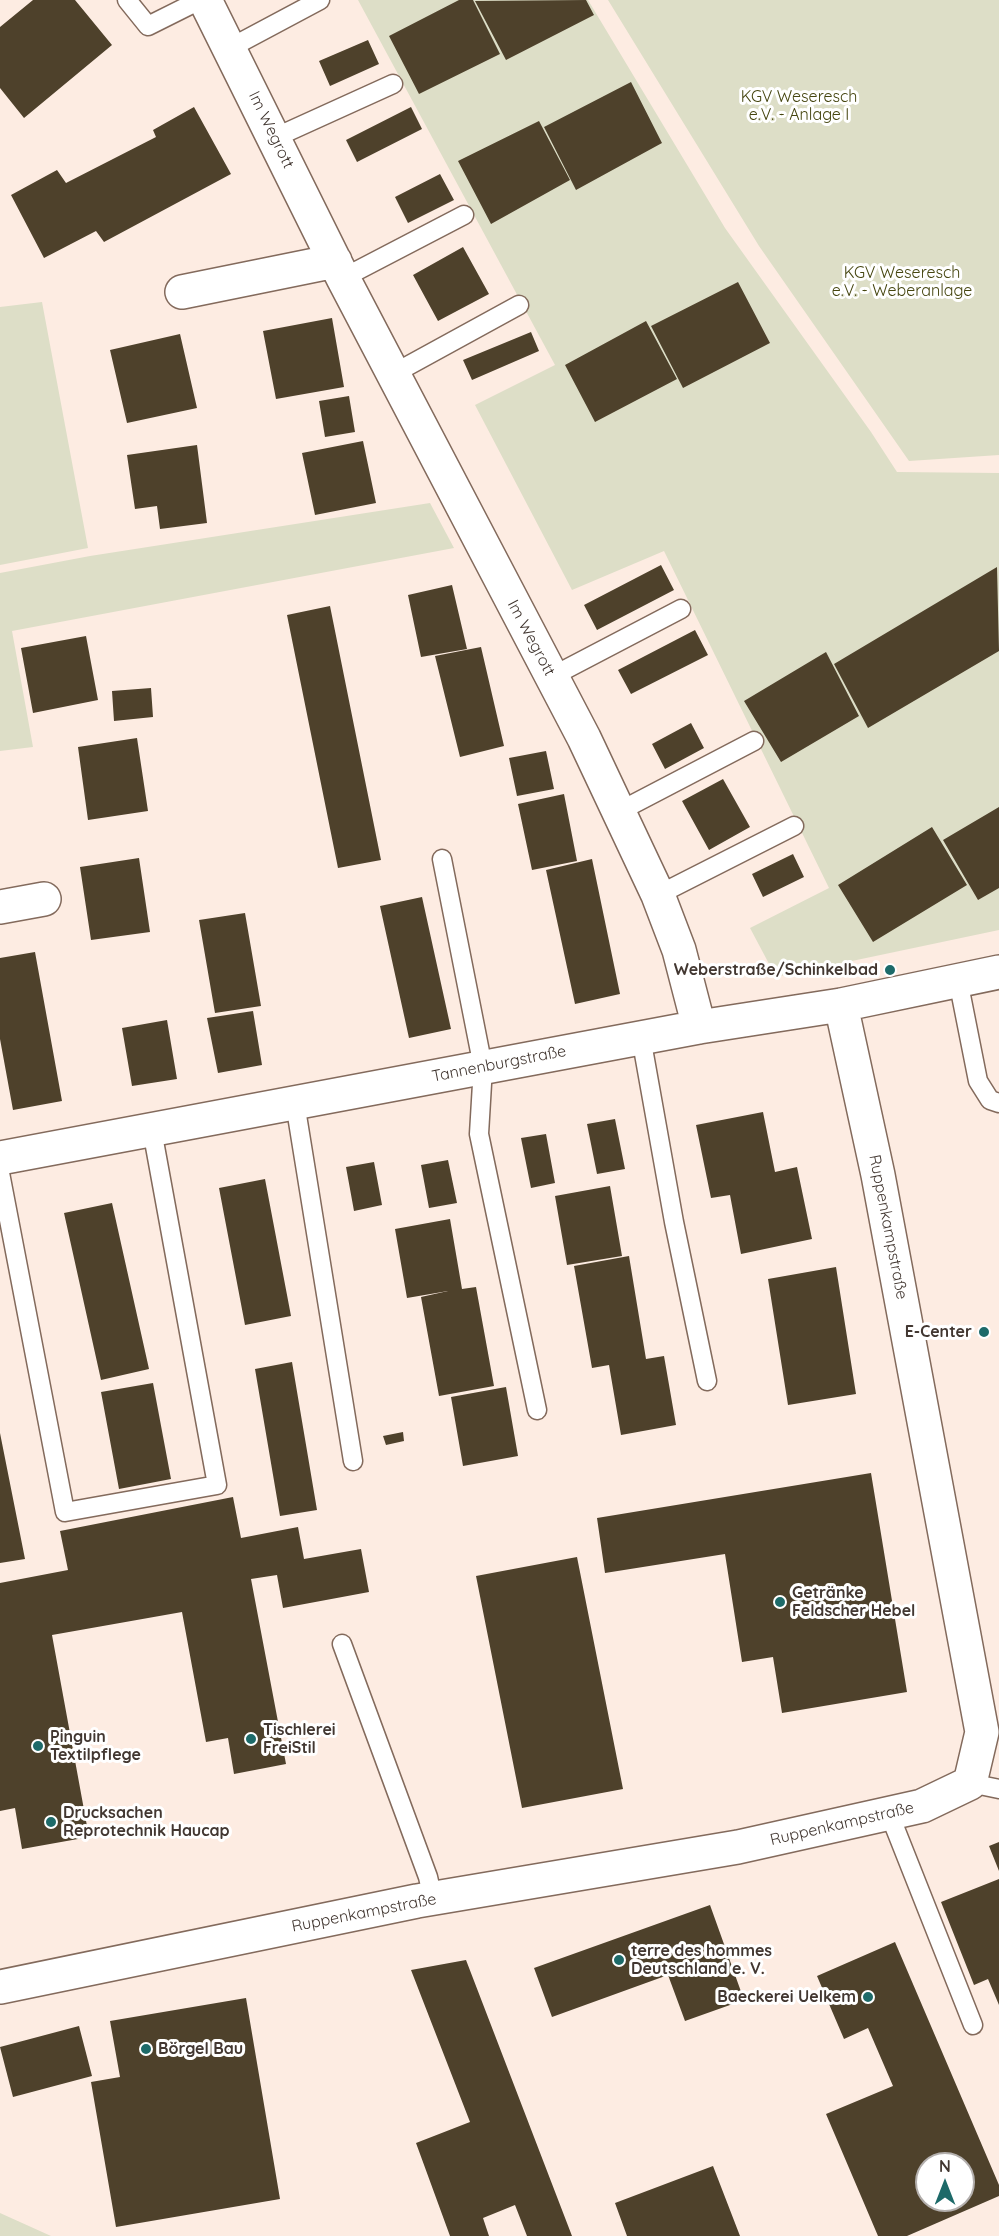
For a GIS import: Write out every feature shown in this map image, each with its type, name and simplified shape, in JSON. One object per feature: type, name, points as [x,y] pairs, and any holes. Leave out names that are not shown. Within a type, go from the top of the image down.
[{"type":"street","name":"Im Wegrott","points":[[205,0],[339,269],[551,677],[658,895],[679,950],[699,1026]]},
{"type":"street","points":[[182,292],[339,269]]},
{"type":"street","points":[[0,907],[44,899]]},
{"type":"street","name":"Tannenburgstraße","points":[[0,1158],[699,1026],[841,1005],[999,972]]},
{"type":"street","name":"Ruppenkampstraße","points":[[0,1987],[433,1899],[738,1847],[922,1806],[985,1786],[982,1732],[878,1175],[841,1005]]},
{"type":"lane","points":[[127,0],[148,26],[201,0]]},
{"type":"lane","points":[[230,48],[320,0]]},
{"type":"lane","points":[[274,138],[393,84]]},
{"type":"lane","points":[[339,269],[465,215]]},
{"type":"lane","points":[[393,374],[519,304]]},
{"type":"lane","points":[[551,677],[681,609]]},
{"type":"lane","points":[[618,812],[754,741]]},
{"type":"lane","points":[[658,895],[794,826]]},
{"type":"lane","points":[[442,859],[483,1068],[479,1134],[537,1410]]},
{"type":"lane","points":[[958,980],[978,1081],[990,1100],[999,1103]]},
{"type":"lane","points":[[641,1038],[674,1222],[707,1381]]},
{"type":"lane","points":[[295,1103],[353,1461]]},
{"type":"lane","points":[[0,1173],[65,1512],[217,1485],[152,1130]]},
{"type":"lane","points":[[342,1644],[428,1877],[433,1899]]},
{"type":"lane","points":[[889,1813],[973,2025]]},
{"type":"green space","points":[[358,0],[588,0],[725,228],[897,472],[999,473],[999,930],[776,977],[750,928],[829,888],[664,551],[572,590],[475,405],[555,365]]},
{"type":"green space","points":[[608,0],[999,0],[999,455],[909,461],[759,246]]},
{"type":"green space","points":[[42,302],[88,548],[0,565],[0,307]]},
{"type":"green space","points":[[430,503],[454,548],[12,631],[33,747],[0,751],[0,573],[90,556]]},
{"type":"green space","points":[[0,2213],[51,2236],[0,2236]]},
{"type":"building","points":[[33,0],[75,0],[112,45],[24,118],[0,88],[0,27]]},
{"type":"building","points":[[459,0],[473,0],[500,54],[419,94],[389,36]]},
{"type":"building","points":[[586,0],[594,15],[506,60],[475,1]]},
{"type":"building","points":[[368,40],[379,64],[330,86],[319,61]]},
{"type":"building","points":[[631,82],[662,143],[576,190],[544,127]]},
{"type":"building","points":[[194,107],[231,174],[104,242],[96,231],[44,258],[11,195],[57,170],[66,183],[156,137],[153,130]]},
{"type":"building","points":[[411,107],[422,129],[357,162],[346,140]]},
{"type":"building","points":[[539,121],[570,180],[491,224],[458,161]]},
{"type":"building","points":[[440,174],[454,200],[408,223],[395,197]]},
{"type":"building","points":[[463,247],[489,294],[438,321],[413,275]]},
{"type":"building","points":[[738,282],[770,343],[683,388],[651,326]]},
{"type":"building","points":[[332,318],[344,387],[276,399],[263,331]]},
{"type":"building","points":[[646,321],[677,379],[595,422],[565,365]]},
{"type":"building","points":[[531,332],[539,351],[472,380],[463,360]]},
{"type":"building","points":[[180,334],[197,408],[127,423],[110,350]]},
{"type":"building","points":[[349,396],[355,432],[325,437],[319,401]]},
{"type":"building","points":[[363,441],[376,503],[315,515],[302,453]]},
{"type":"building","points":[[197,445],[207,523],[160,529],[157,506],[135,509],[127,455]]},
{"type":"building","points":[[661,565],[674,590],[597,630],[584,605]]},
{"type":"building","points":[[997,567],[999,651],[868,728],[834,664]]},
{"type":"building","points":[[452,585],[467,649],[421,657],[408,595]]},
{"type":"building","points":[[330,606],[381,860],[338,868],[287,615]]},
{"type":"building","points":[[695,630],[708,655],[631,694],[618,670]]},
{"type":"building","points":[[86,636],[98,700],[33,713],[21,648]]},
{"type":"building","points":[[481,647],[504,746],[460,757],[435,656]]},
{"type":"building","points":[[826,652],[859,716],[781,762],[744,701]]},
{"type":"building","points":[[151,688],[153,717],[114,721],[112,691]]},
{"type":"building","points":[[691,723],[704,748],[665,769],[652,744]]},
{"type":"building","points":[[137,738],[148,811],[88,820],[78,747]]},
{"type":"building","points":[[546,751],[554,789],[517,796],[509,758]]},
{"type":"building","points":[[723,779],[750,827],[709,850],[682,801]]},
{"type":"building","points":[[564,794],[577,861],[532,870],[518,804]]},
{"type":"building","points":[[999,807],[999,888],[978,900],[943,840]]},
{"type":"building","points":[[932,827],[967,885],[873,942],[838,885]]},
{"type":"building","points":[[793,854],[804,877],[763,897],[752,874]]},
{"type":"building","points":[[139,858],[150,932],[91,940],[80,867]]},
{"type":"building","points":[[592,859],[620,994],[575,1004],[546,870]]},
{"type":"building","points":[[422,897],[451,1029],[409,1038],[380,906]]},
{"type":"building","points":[[245,913],[261,1006],[215,1013],[199,920]]},
{"type":"building","points":[[35,952],[62,1101],[13,1110],[0,1039],[0,958]]},
{"type":"building","points":[[253,1011],[262,1065],[218,1073],[207,1018]]},
{"type":"building","points":[[167,1020],[177,1079],[132,1086],[122,1028]]},
{"type":"building","points":[[763,1112],[775,1172],[797,1167],[812,1239],[741,1254],[730,1195],[711,1198],[696,1125]]},
{"type":"building","points":[[615,1119],[625,1169],[597,1174],[587,1124]]},
{"type":"building","points":[[546,1134],[555,1183],[531,1188],[521,1138]]},
{"type":"building","points":[[448,1160],[457,1203],[429,1208],[421,1165]]},
{"type":"building","points":[[374,1162],[382,1205],[354,1211],[346,1167]]},
{"type":"building","points":[[265,1179],[291,1316],[245,1325],[219,1188]]},
{"type":"building","points":[[610,1186],[622,1256],[567,1265],[555,1196]]},
{"type":"building","points":[[112,1203],[149,1369],[101,1380],[64,1213]]},
{"type":"building","points":[[450,1219],[462,1289],[476,1287],[494,1386],[439,1396],[421,1297],[448,1291],[407,1298],[395,1229]]},
{"type":"building","points":[[629,1256],[646,1359],[664,1356],[676,1425],[621,1435],[609,1365],[592,1368],[574,1266]]},
{"type":"building","points":[[836,1267],[856,1394],[788,1405],[768,1279]]},
{"type":"building","points":[[292,1362],[317,1510],[280,1516],[255,1369]]},
{"type":"building","points":[[153,1383],[171,1479],[119,1489],[101,1392]]},
{"type":"building","points":[[506,1387],[518,1456],[463,1466],[451,1397]]},
{"type":"building","points":[[403,1432],[404,1441],[386,1445],[383,1436]]},
{"type":"building","points":[[0,1433],[25,1559],[0,1563]]},
{"type":"building","points":[[871,1473],[907,1692],[782,1713],[773,1657],[742,1662],[725,1554],[605,1573],[597,1518]]},
{"type":"building","points":[[233,1497],[241,1538],[298,1527],[304,1559],[361,1549],[369,1592],[283,1608],[277,1575],[251,1579],[286,1764],[234,1774],[228,1738],[206,1742],[182,1612],[52,1635],[89,1837],[22,1849],[15,1808],[0,1811],[0,1583],[68,1570],[60,1531]]},
{"type":"building","points":[[577,1557],[623,1789],[522,1808],[476,1576]]},
{"type":"building","points":[[999,1842],[999,1871],[989,1846]]},
{"type":"building","points":[[999,1879],[999,2005],[988,1979],[974,1985],[941,1902]]},
{"type":"building","points":[[710,1905],[744,2000],[685,2021],[668,1975],[552,2017],[534,1968]]},
{"type":"building","points":[[895,1942],[999,2185],[999,2196],[975,2206],[975,2152],[915,2152],[915,2212],[962,2212],[907,2236],[878,2236],[826,2114],[893,2086],[868,2028],[844,2039],[817,1976]]},
{"type":"building","points":[[466,1960],[572,2236],[527,2236],[515,2205],[483,2218],[489,2236],[450,2236],[416,2143],[470,2122],[411,1970]]},
{"type":"building","points":[[246,1998],[280,2199],[116,2227],[91,2082],[120,2077],[110,2021]]},
{"type":"building","points":[[79,2026],[92,2076],[13,2097],[0,2047]]},
{"type":"building","points":[[713,2166],[740,2236],[627,2236],[615,2203]]},
{"type":"place","name":"Weberstraße/Schinkelbad","points":[[890,970]]},
{"type":"place","name":"E-Center","points":[[984,1332]]},
{"type":"place","name":"Getränke Feldscher Hebel","points":[[780,1602]]},
{"type":"place","name":"Tischlerei FreiStil","points":[[251,1739]]},
{"type":"place","name":"Pinguin Textilpflege","points":[[38,1746]]},
{"type":"place","name":"Drucksachen Reprotechnik Haucap","points":[[51,1822]]},
{"type":"place","name":"terre des hommes Deutschland e. V.","points":[[619,1960]]},
{"type":"place","name":"Baeckerei Uelkem","points":[[868,1997]]},
{"type":"place","name":"Börgel Bau","points":[[146,2049]]},
{"type":"park label","name":"KGV Weseresch e.V. - Anlage I","points":[[799,106]]},
{"type":"park label","name":"KGV Weseresch e.V. - Weberanlage","points":[[902,282]]}]
